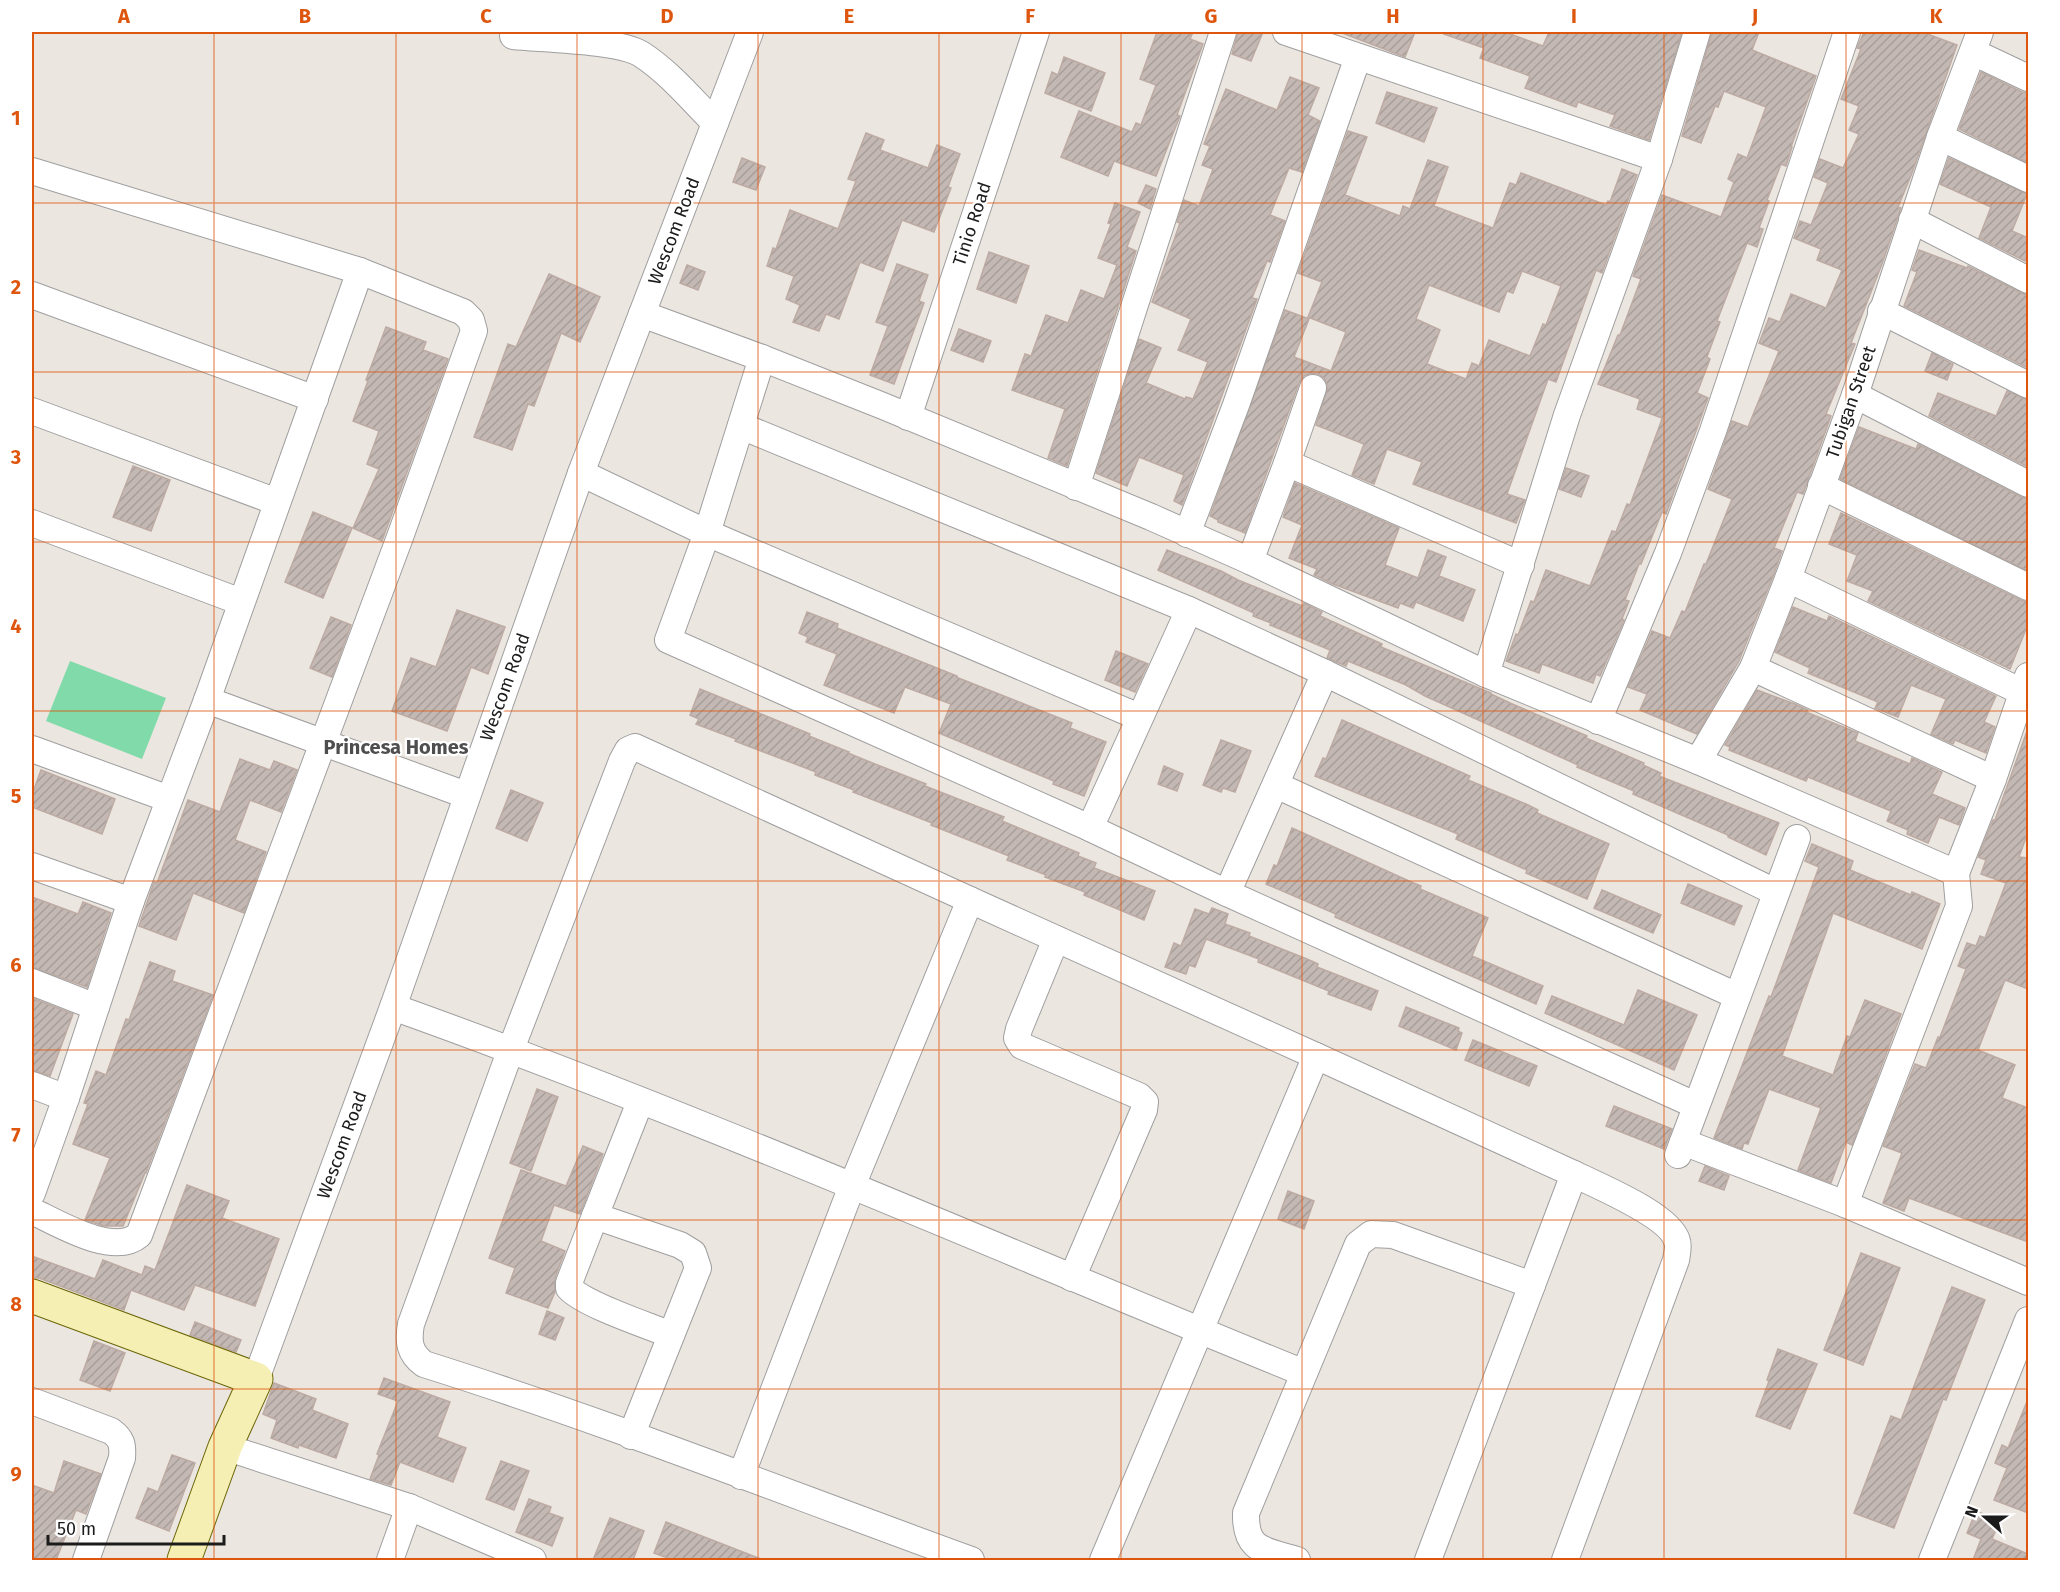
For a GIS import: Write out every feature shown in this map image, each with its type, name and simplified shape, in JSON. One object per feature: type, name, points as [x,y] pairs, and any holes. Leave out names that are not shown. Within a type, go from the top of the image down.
[{"type":"street","name":"Wescom Road","points":[[256,1379],[393,1007],[581,473],[750,32]]},
{"type":"street","name":"Tinio Road","points":[[908,417],[1036,32]]},
{"type":"street","points":[[1076,487],[1223,32]]},
{"type":"street","points":[[1286,32],[1659,159]]},
{"type":"street","points":[[1486,674],[1567,415],[1659,159],[1697,32]]},
{"type":"street","points":[[1598,721],[1668,554],[1709,442],[1847,32]]},
{"type":"street","points":[[513,36],[605,44],[639,52],[663,71],[715,123]]},
{"type":"street","points":[[1976,42],[2028,78]]},
{"type":"street","name":"Tubigan Street","points":[[1698,761],[1753,668],[1788,579],[1855,395],[1940,137],[1976,42]]},
{"type":"street","points":[[1186,534],[1236,405],[1358,57]]},
{"type":"street","points":[[1940,137],[2028,179]]},
{"type":"street","points":[[32,171],[360,271],[463,312],[471,320],[474,331],[323,744],[139,1235],[128,1242],[115,1243],[93,1238],[32,1211]]},
{"type":"street","points":[[1912,220],[2028,280]]},
{"type":"street","points":[[32,1193],[131,901],[207,700],[360,271]]},
{"type":"street","points":[[32,295],[315,399]]},
{"type":"street","points":[[1881,311],[2028,385]]},
{"type":"street","points":[[642,314],[762,358],[1151,517],[1250,561],[1486,674],[1698,761],[1956,873]]},
{"type":"street","points":[[762,358],[707,533],[668,640],[1090,828],[1227,893],[1695,1105]]},
{"type":"street","points":[[1250,561],[1313,388]]},
{"type":"street","points":[[1855,395],[2028,484]]},
{"type":"street","points":[[32,411],[277,502]]},
{"type":"street","points":[[741,426],[1189,610],[1325,673],[1775,892]]},
{"type":"street","points":[[1287,463],[1521,565]]},
{"type":"street","points":[[581,473],[707,533],[1139,717]]},
{"type":"street","points":[[1821,486],[2028,587]]},
{"type":"street","points":[[32,525],[241,602]]},
{"type":"street","points":[[1788,579],[2025,684],[1993,779],[1956,873],[1959,906],[1845,1204]]},
{"type":"street","points":[[1090,828],[1189,610]]},
{"type":"street","points":[[1753,668],[1993,779]]},
{"type":"street","points":[[1227,893],[1325,673]]},
{"type":"street","points":[[207,700],[466,795]]},
{"type":"street","points":[[32,748],[169,799]]},
{"type":"street","points":[[971,1560],[515,1393],[424,1364],[414,1357],[409,1337],[411,1324],[511,1049],[622,761],[630,748],[640,749],[1574,1174],[1644,1208],[1664,1222],[1677,1240],[1676,1260],[1565,1560]]},
{"type":"street","points":[[1276,785],[1737,996]]},
{"type":"street","points":[[1797,838],[1680,1148],[1845,1204],[2028,1282]]},
{"type":"street","points":[[32,866],[131,901]]},
{"type":"street","points":[[741,1476],[852,1185],[970,900]]},
{"type":"street","points":[[1056,939],[1017,1038],[1023,1046],[1140,1096],[1145,1102],[1144,1110],[1072,1278]]},
{"type":"street","points":[[32,982],[96,1007]]},
{"type":"street","points":[[393,1007],[511,1049],[852,1185],[1304,1373]]},
{"type":"street","points":[[1103,1560],[1316,1056]]},
{"type":"street","points":[[32,1085],[66,1098]]},
{"type":"street","points":[[640,1102],[569,1282],[569,1288],[575,1294],[594,1303],[670,1335]]},
{"type":"street","points":[[1428,1560],[1574,1174]]},
{"type":"street","points":[[595,1216],[680,1245],[693,1253],[698,1268],[631,1436]]},
{"type":"street","points":[[1297,1560],[1258,1548],[1247,1536],[1246,1513],[1358,1244],[1371,1234],[1393,1235],[1532,1285]]},
{"type":"street","points":[[32,1296],[256,1379],[225,1447],[184,1560]]},
{"type":"street","points":[[1932,1560],[2028,1320]]},
{"type":"street","points":[[32,1401],[111,1431],[119,1436],[123,1445],[123,1458],[86,1560]]},
{"type":"street","points":[[225,1447],[409,1507],[533,1560]]},
{"type":"street","points":[[390,1560],[409,1507]]},
{"type":"green space","points":[[70,661],[166,698],[142,759],[46,721]]},
{"type":"building","points":[[1157,32],[1193,32],[1190,39],[1203,44],[1177,115],[1180,116],[1156,176],[1114,161],[1108,176],[1061,157],[1079,111],[1132,132],[1136,123],[1141,125],[1156,85],[1140,79]]},
{"type":"building","points":[[1238,32],[1263,32],[1251,61],[1232,54]]},
{"type":"building","points":[[1343,32],[1415,32],[1405,57]]},
{"type":"building","points":[[1445,32],[1505,32],[1543,46],[1549,32],[1682,32],[1649,140],[1610,126],[1615,115],[1578,102],[1576,107],[1525,88],[1530,76],[1480,58],[1484,48],[1444,34]]},
{"type":"building","points":[[1712,32],[1759,32],[1752,50],[1816,76],[1786,166],[1781,164],[1767,200],[1769,201],[1759,228],[1763,229],[1757,247],[1747,243],[1717,321],[1720,322],[1707,357],[1710,359],[1697,393],[1708,398],[1666,514],[1662,512],[1625,600],[1629,601],[1622,619],[1624,620],[1600,676],[1596,674],[1593,683],[1542,664],[1539,673],[1506,661],[1531,601],[1534,602],[1546,570],[1590,586],[1612,531],[1616,532],[1627,504],[1630,505],[1661,422],[1662,418],[1637,409],[1640,399],[1598,384],[1641,279],[1633,276],[1662,195],[1721,217],[1734,182],[1728,179],[1738,154],[1747,158],[1766,107],[1724,91],[1718,107],[1715,106],[1701,143],[1682,136]]},
{"type":"building","points":[[1864,32],[1922,32],[1957,45],[1898,207],[1901,208],[1882,264],[1851,343],[1855,344],[1826,414],[1831,416],[1803,494],[1797,492],[1774,548],[1782,551],[1774,574],[1739,661],[1697,734],[1640,710],[1647,694],[1628,687],[1652,631],[1670,638],[1682,611],[1685,612],[1732,499],[1708,489],[1732,421],[1748,427],[1779,351],[1759,343],[1769,318],[1780,322],[1791,294],[1826,308],[1842,270],[1817,260],[1821,249],[1794,238],[1800,221],[1811,225],[1828,183],[1814,177],[1820,159],[1843,168],[1859,134],[1849,130],[1859,106],[1841,99],[1861,49],[1857,48]]},
{"type":"building","points":[[1064,57],[1105,73],[1091,111],[1045,93],[1052,72],[1058,75]]},
{"type":"building","points":[[1981,72],[2028,93],[2028,163],[1959,129]]},
{"type":"building","points":[[1290,77],[1319,88],[1308,115],[1320,121],[1302,172],[1289,168],[1270,215],[1285,221],[1270,262],[1267,261],[1252,298],[1257,299],[1182,505],[1174,501],[1184,475],[1139,457],[1127,486],[1096,473],[1139,339],[1161,348],[1146,383],[1185,399],[1186,397],[1193,399],[1208,362],[1178,350],[1191,319],[1152,302],[1180,223],[1177,222],[1184,200],[1199,206],[1213,169],[1202,165],[1210,146],[1204,144],[1226,89],[1277,110]]},
{"type":"building","points":[[1387,92],[1437,108],[1424,142],[1376,123]]},
{"type":"building","points":[[1348,131],[1367,137],[1345,195],[1400,216],[1403,206],[1410,209],[1428,160],[1448,167],[1434,206],[1493,228],[1510,183],[1516,185],[1521,173],[1606,205],[1608,201],[1610,202],[1622,169],[1637,175],[1602,273],[1596,270],[1556,382],[1548,379],[1507,494],[1525,500],[1516,523],[1413,484],[1422,462],[1387,449],[1374,484],[1352,475],[1364,444],[1316,425],[1328,386],[1324,378],[1311,373],[1304,376],[1299,383],[1245,533],[1218,522],[1210,516],[1285,310],[1309,319],[1294,357],[1331,371],[1346,332],[1308,317],[1322,282],[1298,273]],"holes":[[[1522,271],[1561,286],[1546,325],[1543,324],[1530,356],[1489,340],[1479,366],[1472,363],[1466,379],[1427,364],[1440,330],[1416,319],[1429,285],[1499,312],[1507,291],[1513,293]]]},
{"type":"building","points":[[866,133],[884,140],[880,150],[928,168],[937,145],[960,154],[948,187],[951,188],[934,232],[902,220],[883,271],[860,262],[839,319],[826,314],[819,331],[793,322],[800,305],[786,299],[794,276],[767,266],[773,248],[776,249],[790,210],[838,229],[856,181],[848,179]]},
{"type":"building","points":[[742,158],[765,167],[756,190],[733,182]]},
{"type":"building","points":[[1949,158],[2027,194],[2012,231],[2028,238],[2028,252],[2025,261],[1979,238],[1991,207],[1940,184]]},
{"type":"building","points":[[1146,185],[1156,189],[1150,209],[1138,203]]},
{"type":"building","points":[[1115,203],[1140,212],[1127,247],[1136,251],[1067,466],[1048,458],[1065,409],[1012,390],[1025,354],[1031,356],[1046,315],[1068,323],[1081,290],[1104,299],[1117,265],[1098,258],[1111,224],[1108,223]]},
{"type":"building","points":[[1919,250],[1967,268],[1968,266],[2028,296],[2028,368],[1904,306],[1917,272],[1912,270]]},
{"type":"building","points":[[989,252],[1029,266],[1016,303],[977,289]]},
{"type":"building","points":[[897,264],[928,275],[919,301],[924,303],[894,384],[870,375],[888,326],[876,322]]},
{"type":"building","points":[[687,265],[705,272],[698,290],[680,283]]},
{"type":"building","points":[[549,274],[600,297],[580,342],[561,333],[534,406],[528,404],[512,450],[474,437],[508,344],[516,347]]},
{"type":"building","points":[[386,327],[426,342],[423,350],[448,359],[382,541],[353,528],[379,469],[367,464],[379,431],[353,421]]},
{"type":"building","points":[[959,329],[991,341],[983,362],[951,350]]},
{"type":"building","points":[[1932,353],[1953,364],[1947,380],[1925,371]]},
{"type":"building","points":[[2007,391],[2028,400],[2028,467],[1929,416],[1938,393],[1996,416]]},
{"type":"building","points":[[1859,427],[1916,449],[1918,444],[2028,499],[2028,571],[1840,479]]},
{"type":"building","points":[[133,466],[170,480],[151,531],[113,517]]},
{"type":"building","points":[[1566,468],[1589,476],[1581,497],[1559,489]]},
{"type":"building","points":[[1295,483],[1399,528],[1385,565],[1418,578],[1428,550],[1446,557],[1439,576],[1475,590],[1463,621],[1416,602],[1413,608],[1400,603],[1398,608],[1333,584],[1314,575],[1317,569],[1289,558],[1302,525],[1283,517]]},
{"type":"building","points":[[313,512],[352,528],[323,598],[285,582]]},
{"type":"building","points":[[1841,513],[2028,602],[2028,624],[2010,669],[1868,601],[1873,591],[1847,581],[1857,555],[1829,544]]},
{"type":"building","points":[[1167,550],[1302,606],[1304,603],[1322,612],[1320,616],[1382,644],[1381,647],[1587,736],[1586,738],[1644,763],[1643,765],[1661,773],[1659,776],[1779,823],[1766,855],[1728,835],[1633,794],[1634,791],[1577,767],[1578,765],[1425,696],[1406,685],[1348,661],[1346,666],[1327,658],[1330,650],[1270,625],[1271,623],[1253,616],[1254,613],[1158,570]]},
{"type":"building","points":[[1793,607],[1827,621],[1829,616],[1996,696],[1984,722],[1995,727],[1986,753],[1955,740],[1953,744],[1931,734],[1946,699],[1911,685],[1898,717],[1875,708],[1878,702],[1808,673],[1810,668],[1775,652]]},
{"type":"building","points":[[457,610],[505,627],[488,674],[471,667],[447,731],[392,711],[411,658],[436,667]]},
{"type":"building","points":[[807,612],[838,624],[837,628],[1072,723],[1070,728],[1106,742],[1084,796],[1053,784],[1054,781],[939,733],[951,704],[905,687],[894,713],[824,685],[837,654],[806,642],[808,637],[799,633]]},
{"type":"building","points":[[331,617],[351,625],[332,677],[310,668]]},
{"type":"building","points":[[1116,651],[1148,664],[1135,692],[1105,680]]},
{"type":"building","points":[[700,689],[926,784],[925,786],[1004,817],[1002,821],[1079,853],[1078,856],[1096,863],[1094,868],[1155,891],[1144,920],[1084,895],[1085,892],[1007,860],[1009,856],[853,792],[854,790],[815,775],[816,772],[696,724],[699,719],[690,715]]},
{"type":"building","points":[[1757,690],[1795,704],[1808,710],[1806,712],[1858,733],[1855,741],[1910,764],[1912,758],[1942,772],[1932,794],[1965,808],[1959,825],[1939,817],[1928,843],[1907,834],[1908,830],[1887,821],[1891,811],[1808,777],[1806,781],[1729,750],[1730,747],[1725,745]]},
{"type":"building","points":[[1342,720],[1470,776],[1468,780],[1526,804],[1538,810],[1537,813],[1609,844],[1587,899],[1456,839],[1458,834],[1315,776],[1323,758],[1326,759]]},
{"type":"building","points":[[2027,731],[2028,832],[2019,857],[2028,858],[2028,989],[2005,980],[1978,1050],[2015,1065],[2002,1098],[2028,1108],[2028,1242],[1909,1198],[1904,1211],[1883,1203],[1902,1153],[1883,1146],[1915,1064],[1926,1068],[1938,1037],[1940,1037],[1966,969],[1958,966],[1967,943],[1976,946],[1980,936],[1985,938],[2006,883],[1981,874],[1986,860],[1978,857],[1993,820],[1995,820]]},
{"type":"building","points":[[1221,740],[1251,751],[1235,792],[1223,788],[1221,792],[1203,785]]},
{"type":"building","points":[[240,759],[270,770],[274,761],[297,770],[281,812],[250,800],[235,840],[266,852],[244,913],[193,893],[176,940],[139,926],[154,882],[157,883],[188,800],[220,812]]},
{"type":"building","points":[[1164,766],[1183,774],[1177,791],[1158,784]]},
{"type":"building","points":[[41,770],[115,799],[102,834],[32,807],[32,795]]},
{"type":"building","points":[[511,790],[543,803],[527,841],[496,828]]},
{"type":"building","points":[[1292,828],[1421,886],[1420,889],[1488,918],[1472,956],[1543,986],[1536,1004],[1335,917],[1336,914],[1266,884],[1274,865],[1277,866]]},
{"type":"building","points":[[1812,844],[1853,861],[1850,870],[1911,895],[1912,892],[1940,904],[1922,949],[1833,913],[1782,1056],[1833,1075],[1847,1036],[1850,1037],[1865,1000],[1901,1014],[1852,1145],[1846,1142],[1831,1183],[1798,1170],[1821,1108],[1769,1089],[1748,1144],[1744,1143],[1742,1149],[1714,1138],[1769,996],[1771,997],[1819,867],[1805,861]]},
{"type":"building","points":[[1688,884],[1742,906],[1734,925],[1681,903]]},
{"type":"building","points":[[1602,890],[1661,915],[1653,933],[1594,908]]},
{"type":"building","points":[[32,897],[78,914],[83,902],[111,913],[87,987],[32,967]]},
{"type":"building","points":[[1212,908],[1228,914],[1225,924],[1250,933],[1249,936],[1318,964],[1317,967],[1378,991],[1371,1010],[1328,994],[1329,991],[1258,962],[1259,959],[1206,939],[1195,967],[1189,965],[1186,974],[1165,967],[1174,943],[1181,946],[1195,909],[1209,914]]},
{"type":"building","points":[[150,962],[175,971],[172,981],[213,995],[146,1173],[123,1226],[104,1226],[85,1220],[110,1158],[73,1144],[88,1104],[84,1103],[96,1071],[106,1075]]},
{"type":"building","points":[[1638,990],[1697,1015],[1674,1070],[1545,1013],[1552,996],[1624,1025]]},
{"type":"building","points":[[32,998],[73,1014],[50,1076],[32,1070]]},
{"type":"building","points":[[1406,1007],[1459,1028],[1458,1031],[1462,1033],[1456,1050],[1399,1026]]},
{"type":"building","points":[[1473,1040],[1537,1066],[1529,1086],[1465,1060]]},
{"type":"building","points":[[537,1089],[558,1097],[531,1171],[510,1163]]},
{"type":"building","points":[[1614,1106],[1672,1129],[1664,1149],[1606,1126]]},
{"type":"building","points":[[583,1146],[603,1154],[580,1214],[554,1205],[541,1241],[565,1251],[555,1278],[555,1292],[548,1308],[506,1293],[515,1268],[489,1258],[521,1170],[566,1186]]},
{"type":"building","points":[[1705,1166],[1729,1176],[1724,1190],[1699,1181]]},
{"type":"building","points":[[187,1185],[229,1201],[222,1218],[279,1239],[255,1306],[195,1285],[184,1310],[131,1290],[124,1310],[39,1278],[32,1278],[32,1256],[95,1279],[103,1260],[142,1275],[145,1266],[155,1270]]},
{"type":"building","points":[[1288,1191],[1314,1201],[1304,1229],[1278,1219]]},
{"type":"building","points":[[1861,1253],[1900,1268],[1863,1365],[1824,1350]]},
{"type":"building","points":[[1952,1287],[1985,1300],[1946,1400],[1943,1399],[1894,1528],[1854,1513],[1891,1416],[1901,1420]]},
{"type":"building","points":[[547,1311],[564,1318],[555,1340],[539,1334]]},
{"type":"building","points":[[195,1322],[241,1340],[236,1352],[190,1335]]},
{"type":"building","points":[[94,1341],[125,1353],[110,1391],[80,1380]]},
{"type":"building","points":[[1778,1349],[1817,1364],[1790,1429],[1756,1416]]},
{"type":"building","points":[[384,1378],[450,1402],[437,1437],[466,1448],[453,1482],[400,1462],[391,1485],[370,1479],[379,1455],[377,1454],[398,1401],[378,1394]]},
{"type":"building","points":[[274,1383],[316,1399],[312,1410],[348,1424],[336,1458],[271,1438],[277,1420],[263,1414]]},
{"type":"building","points":[[2028,1399],[2028,1513],[1994,1500],[2007,1468],[1995,1463],[2002,1445],[2008,1448]]},
{"type":"building","points":[[172,1455],[195,1463],[169,1531],[136,1518],[148,1488],[158,1492]]},
{"type":"building","points":[[64,1461],[101,1474],[86,1514],[76,1510],[56,1560],[32,1560],[32,1485],[54,1493]]},
{"type":"building","points":[[501,1461],[529,1471],[514,1510],[486,1499]]},
{"type":"building","points":[[529,1499],[551,1507],[549,1513],[563,1518],[552,1546],[516,1532]]},
{"type":"building","points":[[1976,1511],[2000,1521],[1992,1539],[2028,1554],[2028,1560],[1973,1560],[1981,1539],[1967,1533]]},
{"type":"building","points":[[610,1518],[644,1531],[633,1560],[593,1560]]},
{"type":"building","points":[[666,1522],[761,1560],[673,1560],[654,1553]]},
{"type":"district","name":"Princesa Homes","points":[[396,747]]}]
